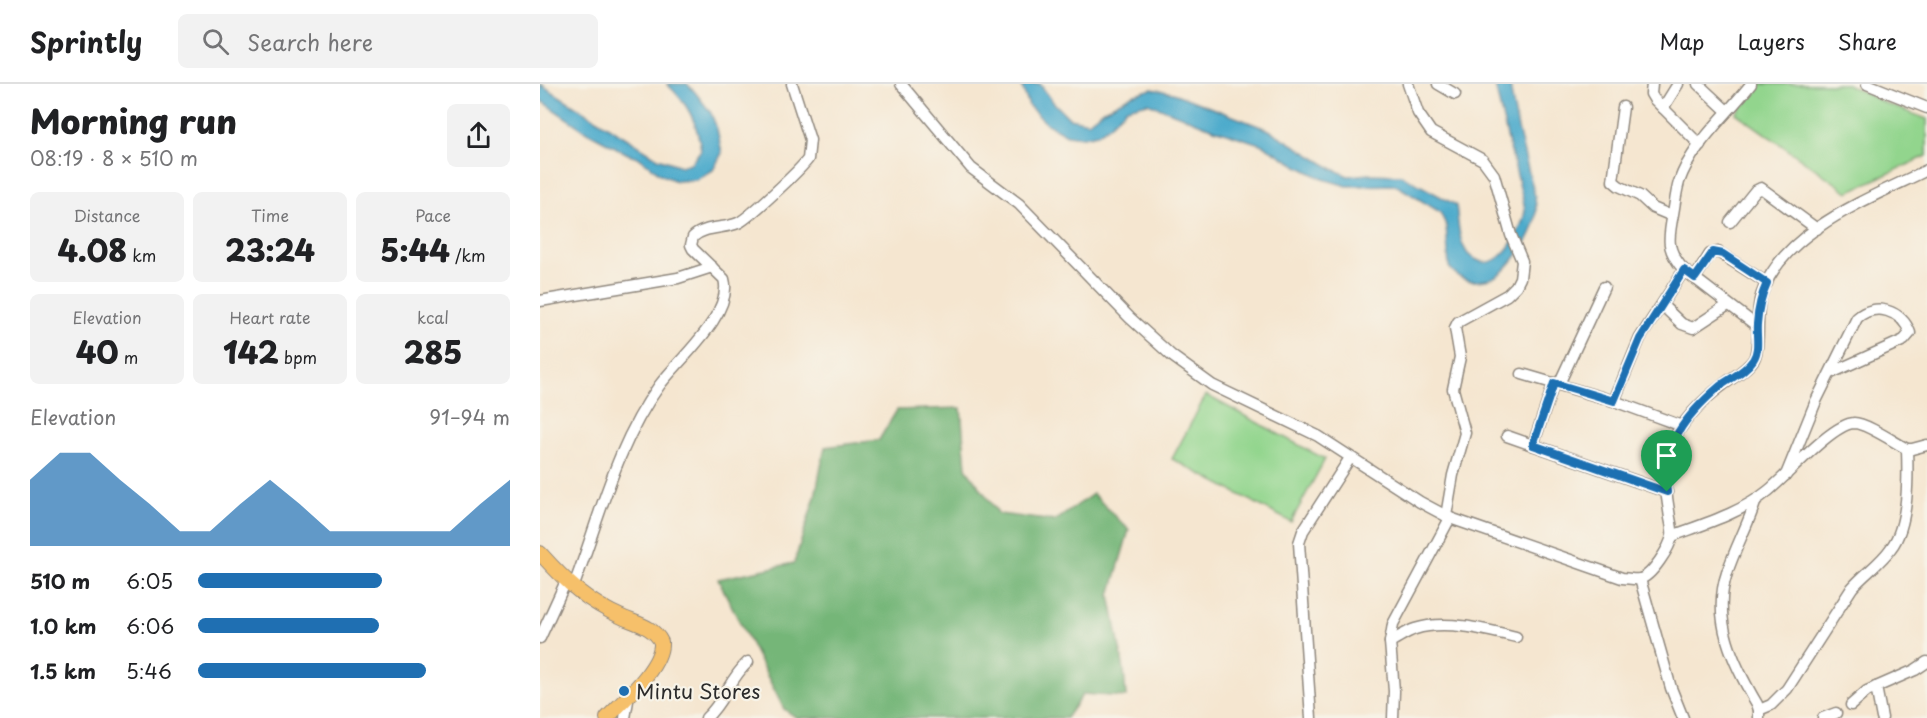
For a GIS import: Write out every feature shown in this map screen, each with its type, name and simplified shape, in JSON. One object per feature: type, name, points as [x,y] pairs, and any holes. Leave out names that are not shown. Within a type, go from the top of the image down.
[{"type":"main road","points":[[540,553],[569,584],[595,604],[647,628],[662,642],[661,654],[653,667],[607,718]]},
{"type":"street","points":[[540,638],[569,584],[636,422],[662,381],[699,341],[715,317],[722,299],[725,284],[721,275],[693,249],[691,245],[693,237],[701,231],[729,226],[744,219],[808,159],[810,140],[792,84]]},
{"type":"street","points":[[901,84],[971,168],[1019,204],[1130,318],[1172,356],[1212,385],[1318,436],[1448,517],[1622,578],[1640,579],[1652,571],[1672,536],[1664,476],[1670,447],[1682,426],[1698,406],[1720,386],[1748,367],[1754,358],[1757,349],[1761,296],[1778,264],[1792,248],[1838,215],[1927,170]]},
{"type":"street","points":[[1393,718],[1394,692],[1390,642],[1393,624],[1448,517],[1453,475],[1464,440],[1464,426],[1453,389],[1460,357],[1455,328],[1458,322],[1507,294],[1516,286],[1522,270],[1522,261],[1494,175],[1483,160],[1431,132],[1418,113],[1408,84]]},
{"type":"street","points":[[1438,84],[1455,94]]},
{"type":"street","points":[[1652,84],[1651,94],[1700,145]]},
{"type":"street","points":[[1663,108],[1678,84]]},
{"type":"street","points":[[1698,84],[1727,111]]},
{"type":"street","points":[[1751,84],[1700,145],[1678,183],[1669,246],[1676,261],[1684,270],[1757,326]]},
{"type":"street","points":[[1867,84],[1927,108]]},
{"type":"street","points":[[1623,107],[1613,181],[1640,196],[1653,208],[1672,216]]},
{"type":"street","points":[[1730,222],[1755,191],[1761,188],[1817,229]]},
{"type":"street","points":[[1695,278],[1710,254],[1718,252],[1767,283]]},
{"type":"street","points":[[540,301],[678,278],[712,267]]},
{"type":"street","points":[[1614,401],[1640,339],[1684,270]]},
{"type":"street","points":[[1533,445],[1557,384],[1604,287]]},
{"type":"street","points":[[1662,305],[1682,324],[1693,328],[1728,305]]},
{"type":"street","points":[[1786,475],[1816,401],[1852,327],[1863,312],[1887,311],[1902,320],[1909,328],[1910,333],[1904,340],[1831,373]]},
{"type":"street","points":[[1522,374],[1614,401],[1682,426]]},
{"type":"street","points":[[1672,536],[1729,514],[1756,500],[1820,443],[1847,424],[1863,424],[1907,449],[1927,445]]},
{"type":"street","points":[[1507,436],[1667,492]]},
{"type":"street","points":[[1756,500],[1726,574],[1722,598],[1725,633],[1730,652],[1759,714],[1779,698],[1852,588],[1892,548],[1902,520],[1908,476],[1907,449]]},
{"type":"street","points":[[1311,718],[1299,543],[1303,531],[1350,458]]},
{"type":"street","points":[[1640,579],[1671,688],[1683,718]]},
{"type":"street","points":[[1390,642],[1414,629],[1434,626],[1466,627],[1516,637]]},
{"type":"street","points":[[706,718],[719,705],[737,673],[748,662]]},
{"type":"street","points":[[1851,705],[1867,691],[1927,662]]},
{"type":"street","points":[[1876,687],[1882,718]]},
{"type":"street","points":[[624,718],[629,695]]},
{"type":"street","points":[[1823,718],[1836,713]]},
{"type":"green space","points":[[1759,84],[1847,84],[1887,104],[1927,119],[1927,156],[1848,192],[1736,113]]},
{"type":"green space","points":[[1206,395],[1325,459],[1291,522],[1172,459]]},
{"type":"green space","points":[[961,408],[966,468],[999,514],[1055,521],[1093,494],[1129,530],[1110,595],[1124,670],[1126,697],[1083,694],[1066,718],[797,718],[784,709],[718,579],[794,563],[815,497],[825,447],[879,440],[897,410]]},
{"type":"water","points":[[540,84],[658,158],[681,166],[691,163],[701,150],[690,114],[681,99],[667,84],[687,84],[711,113],[722,153],[713,170],[696,180],[676,181],[662,175],[638,157],[587,132],[540,100]]},
{"type":"water","points":[[1021,84],[1040,84],[1069,118],[1088,122],[1104,110],[1132,95],[1152,89],[1173,93],[1269,130],[1348,176],[1401,175],[1456,205],[1463,246],[1470,256],[1486,262],[1502,255],[1515,237],[1524,217],[1525,209],[1495,84],[1510,84],[1517,125],[1535,196],[1534,227],[1522,249],[1501,272],[1485,280],[1465,279],[1449,267],[1446,225],[1440,212],[1396,185],[1347,186],[1323,179],[1263,145],[1148,103],[1127,108],[1109,126],[1097,134],[1083,137],[1067,135],[1047,124],[1029,106]]},
{"type":"place","name":"Mintu Stores","points":[[624,691]]},
{"type":"route","points":[[1718,252],[1767,283],[1758,311],[1757,349],[1748,367],[1720,386],[1698,406],[1682,426],[1670,447],[1666,461],[1664,476],[1667,492],[1533,445],[1554,383],[1614,401],[1630,358],[1640,339],[1684,270],[1695,278],[1710,254],[1718,252]]}]
